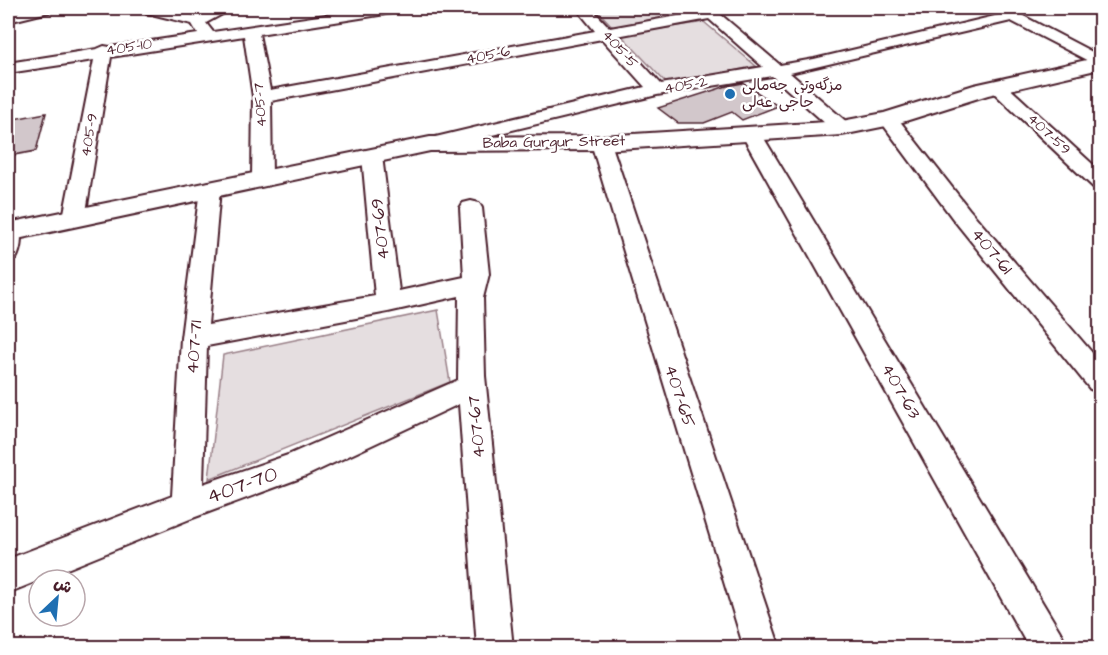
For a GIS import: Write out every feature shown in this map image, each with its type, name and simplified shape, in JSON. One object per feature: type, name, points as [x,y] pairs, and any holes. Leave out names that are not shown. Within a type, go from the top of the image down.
[{"type":"street","points":[[8,18],[48,8]]},
{"type":"street","points":[[144,8],[196,21],[223,8]]},
{"type":"street","name":"405-10","points":[[8,68],[104,51],[251,32],[398,8]]},
{"type":"street","name":"405-5","points":[[583,8],[657,90]]},
{"type":"street","name":"405-6","points":[[262,97],[734,8]]},
{"type":"street","points":[[996,8],[1101,63]]},
{"type":"street","points":[[710,11],[842,128]]},
{"type":"street","name":"405-2","points":[[430,144],[657,90],[814,64],[1013,16]]},
{"type":"street","points":[[196,21],[208,38]]},
{"type":"street","name":"405-7","points":[[251,32],[262,97],[262,178]]},
{"type":"street","points":[[1079,51],[1101,46]]},
{"type":"street","name":"405-9","points":[[74,218],[104,51]]},
{"type":"street","name":"Baba Gurgur Street","points":[[8,239],[74,218],[430,144],[601,143],[842,128],[888,119],[997,86],[1101,63]]},
{"type":"street","name":"407-59","points":[[997,86],[1101,182]]},
{"type":"street","name":"407-61","points":[[888,119],[961,214],[1101,381]]},
{"type":"street","name":"407-63","points":[[752,135],[1049,648]]},
{"type":"street","name":"407-65","points":[[601,143],[633,252],[762,648]]},
{"type":"street","name":"407-69","points":[[372,156],[388,303]]},
{"type":"street","name":"407-71","points":[[187,505],[194,338],[210,189]]},
{"type":"street","name":"407-67","points":[[471,208],[477,274],[471,298],[472,386],[490,646]]},
{"type":"street","points":[[194,338],[388,303],[475,284]]},
{"type":"street","name":"407-70","points":[[8,576],[187,505],[295,466],[472,386]]},
{"type":"shaded area","points":[[595,8],[689,8],[694,12],[613,27]]},
{"type":"shaded area","points":[[704,22],[756,66],[668,85],[621,35]]},
{"type":"shaded area","points":[[438,310],[450,382],[209,479],[223,355]]},
{"type":"building","name":"مزگەوتی جەمالی حاجی عەلی","points":[[743,83],[778,106],[742,120],[732,112],[704,123],[678,123],[658,108],[727,86]]},
{"type":"building","points":[[46,113],[36,151],[8,156],[8,120]]},
{"type":"place","name":"مزگەوتی جەمالی حاجی عەلی","points":[[730,94]]}]
